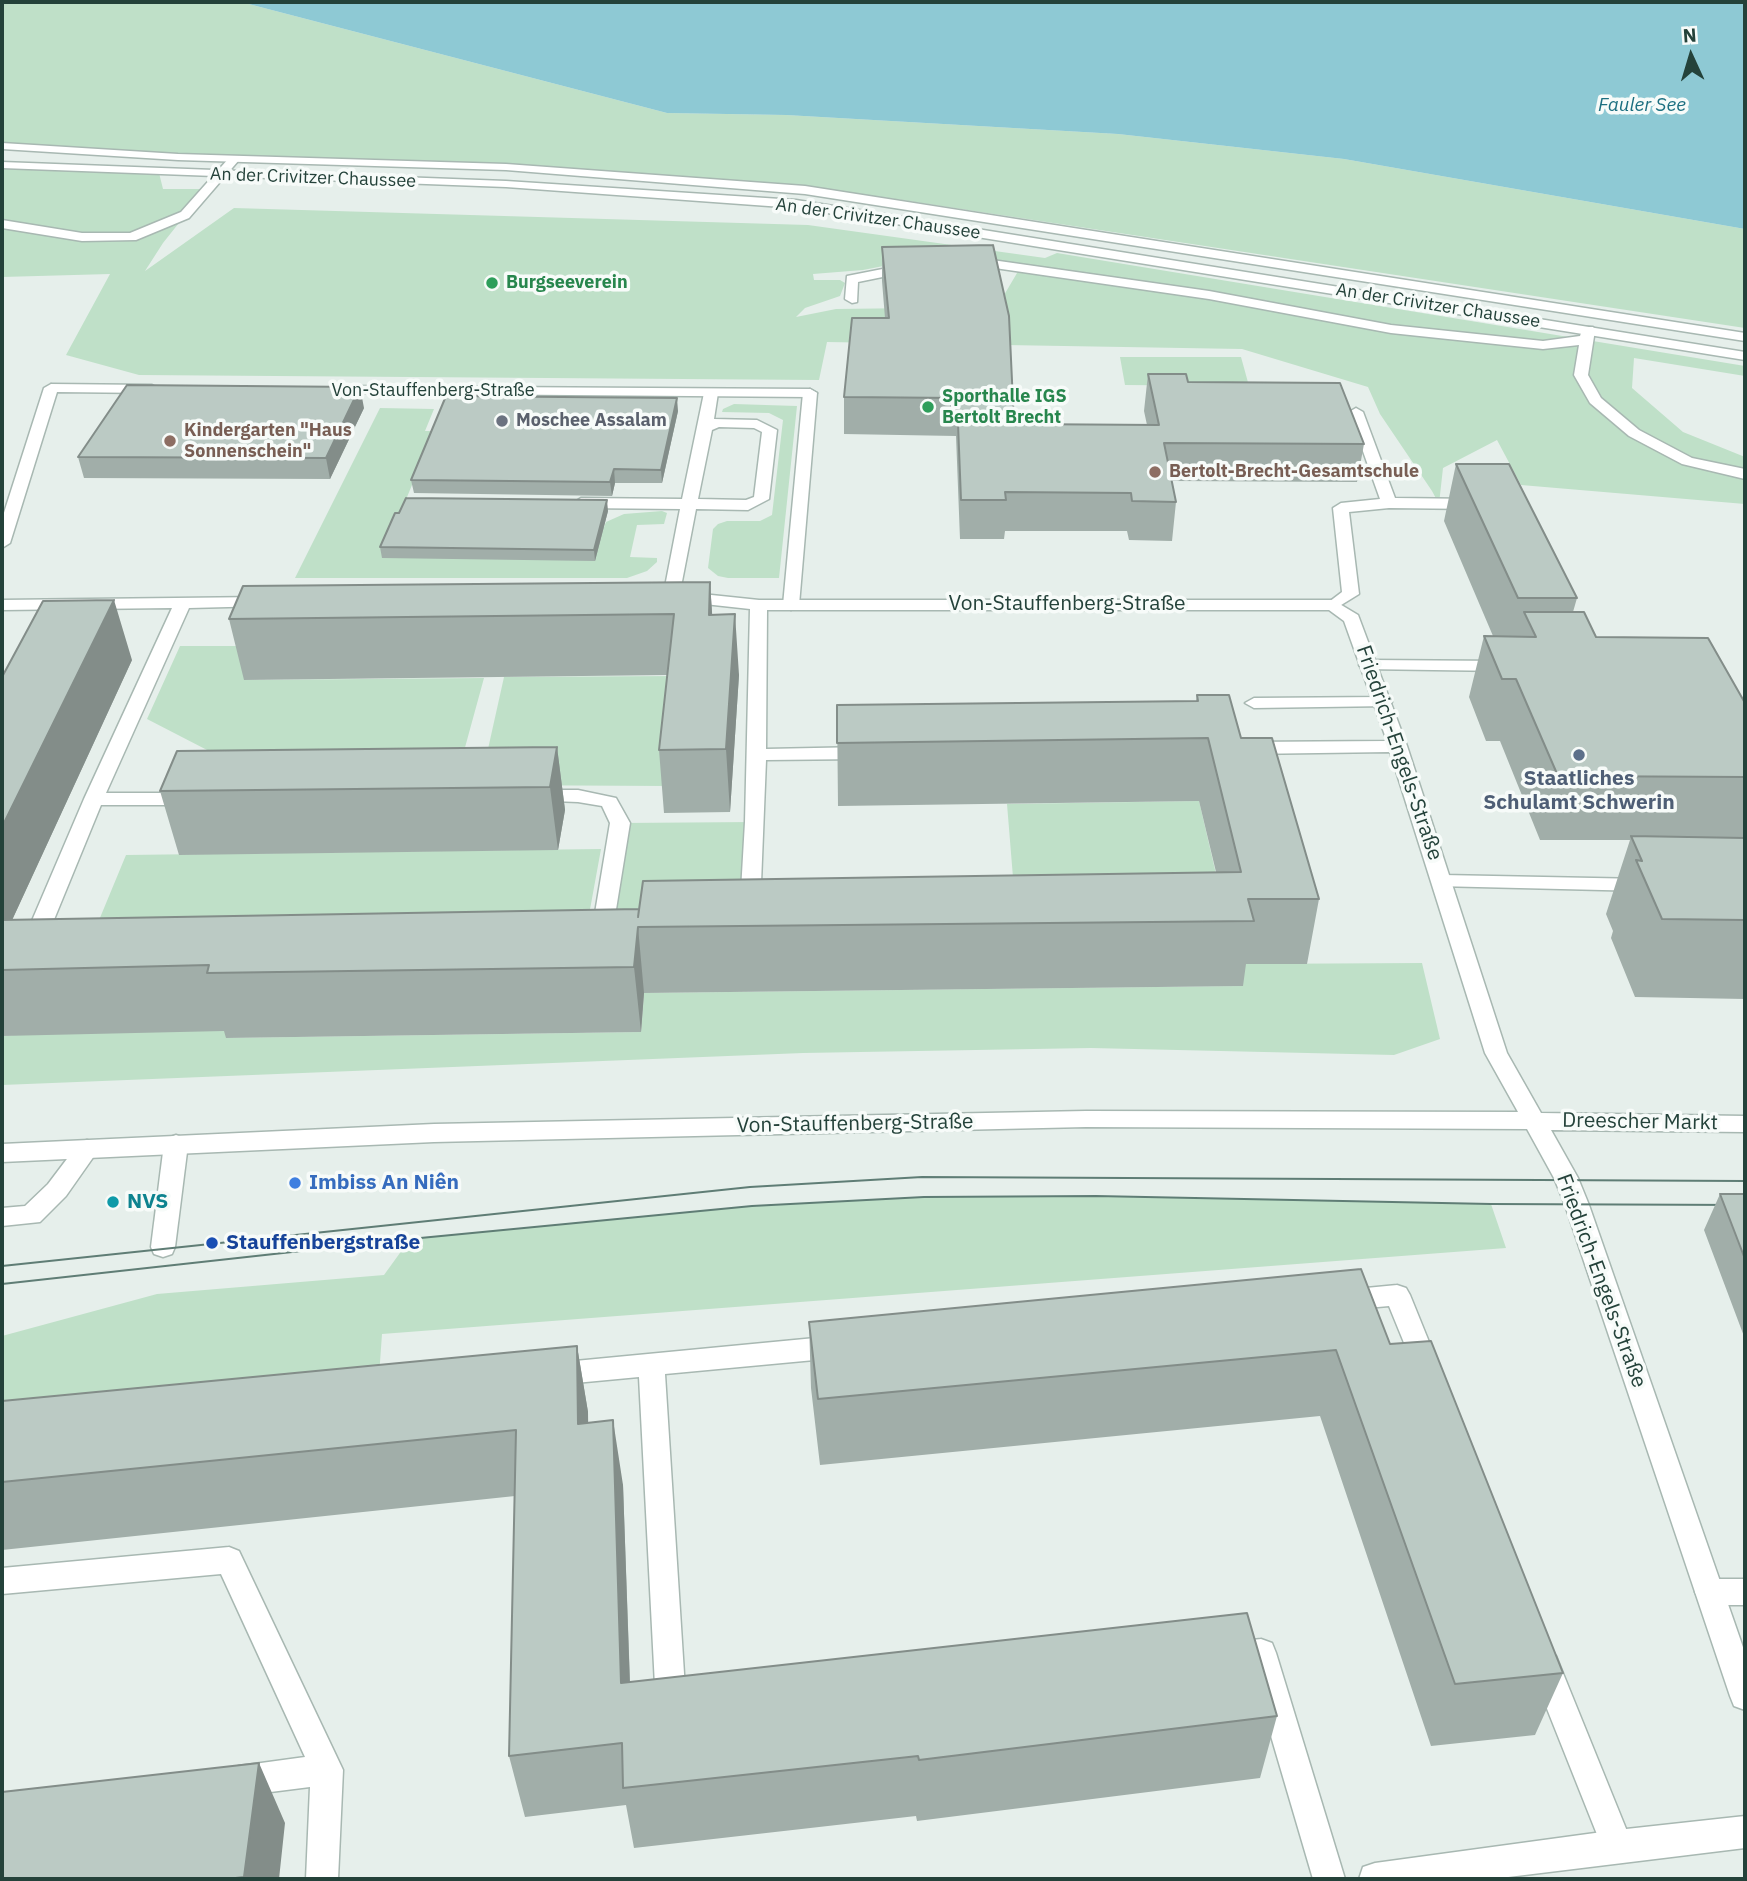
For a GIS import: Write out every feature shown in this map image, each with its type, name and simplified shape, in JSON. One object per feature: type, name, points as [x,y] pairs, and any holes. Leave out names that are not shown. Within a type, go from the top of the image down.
[{"type":"street","name":"An der Crivitzer Chaussee","points":[[2,146],[233,160],[506,167],[805,190],[1745,337]]},
{"type":"street","points":[[2,224],[82,237],[132,237],[185,215],[233,160]]},
{"type":"street","name":"An der Crivitzer Chaussee","points":[[2,165],[506,184],[796,204],[1587,335],[1745,356]]},
{"type":"street","points":[[952,259],[1209,295],[1391,329],[1543,345],[1587,335],[1581,375],[1595,400],[1634,433],[1687,461],[1745,474]]},
{"type":"street","points":[[852,299],[852,279],[927,264]]},
{"type":"street","points":[[2,542],[51,388],[161,389]]},
{"type":"street","name":"Von-Stauffenberg-Straße","points":[[312,390],[810,393],[791,605]]},
{"type":"street","points":[[690,504],[711,393]]},
{"type":"street","points":[[1356,412],[1389,503]]},
{"type":"street","points":[[569,503],[748,505],[761,499],[770,430],[757,424],[717,423],[705,428]]},
{"type":"street","points":[[1333,605],[1351,594],[1341,508],[1389,503],[1491,503]]},
{"type":"street","name":"Von-Stauffenberg-Straße","points":[[690,504],[665,597],[759,605],[1333,605]]},
{"type":"street","points":[[2,605],[278,602]]},
{"type":"street","points":[[23,968],[94,799],[183,603]]},
{"type":"street","points":[[749,928],[755,822],[759,605]]},
{"type":"street","name":"Friedrich-Engels-Straße","points":[[1333,605],[1352,619],[1443,881],[1496,1052],[1566,1178],[1582,1218],[1745,1696]]},
{"type":"street","points":[[1368,665],[1527,666]]},
{"type":"street","points":[[1254,703],[1382,702]]},
{"type":"street","points":[[1233,748],[1398,746]]},
{"type":"street","points":[[755,755],[886,753]]},
{"type":"street","points":[[509,796],[578,796],[609,803],[620,823],[603,928]]},
{"type":"street","points":[[94,799],[218,798]]},
{"type":"street","points":[[1443,881],[1664,885]]},
{"type":"street","points":[[583,941],[603,928],[629,928]]},
{"type":"street","name":"Von-Stauffenberg-Straße","points":[[2,1153],[433,1133],[1086,1119],[1534,1121]]},
{"type":"street","name":"Dreescher Markt","points":[[1534,1121],[1745,1124]]},
{"type":"street","points":[[163,1247],[176,1144]]},
{"type":"street","points":[[2,1217],[31,1214],[57,1190],[87,1149]]},
{"type":"street","points":[[1314,1303],[1397,1295],[1438,1395]]},
{"type":"street","points":[[526,1376],[858,1345]]},
{"type":"street","points":[[651,1364],[671,1714],[699,1712]]},
{"type":"street","points":[[2,1581],[229,1560],[327,1770],[322,1879]]},
{"type":"street","points":[[1710,1592],[1745,1592]]},
{"type":"street","points":[[1535,1639],[1617,1846]]},
{"type":"street","points":[[1206,1659],[1261,1654],[1329,1879]]},
{"type":"street","points":[[205,1785],[327,1770]]},
{"type":"street","points":[[1375,1879],[1617,1846],[1745,1832]]},
{"type":"green space","points":[[2,2],[241,2],[667,113],[786,115],[1118,134],[1344,159],[1745,229],[1745,328],[882,197],[506,167],[59,151],[2,146]]},
{"type":"green space","points":[[2,165],[159,173],[163,189],[206,189],[163,243],[145,271],[234,208],[808,225],[1045,258],[1057,253],[1745,366],[1745,376],[1634,358],[1632,388],[1683,432],[1745,457],[1745,504],[1521,485],[1497,440],[1443,468],[1439,504],[1380,414],[1368,387],[1242,349],[827,342],[819,380],[139,375],[66,355],[110,274],[2,277]],"holes":[[[945,254],[1020,268],[997,307],[836,309],[796,317],[805,308],[840,296],[845,283],[840,280],[814,280],[813,274],[863,270]]]},
{"type":"green space","points":[[1120,357],[1241,357],[1249,386],[1125,385]]},
{"type":"green space","points":[[734,404],[797,406],[779,578],[728,578],[718,576],[708,568],[713,529],[718,524],[727,521],[760,521],[772,515],[783,420],[769,413],[722,412]]},
{"type":"green space","points":[[380,408],[434,409],[425,431],[440,431],[414,480],[396,524],[604,527],[606,522],[624,514],[662,511],[667,513],[664,524],[637,525],[630,557],[657,558],[657,562],[647,571],[627,578],[295,578]]},
{"type":"green space","points":[[180,646],[258,646],[245,680],[484,678],[455,784],[209,751],[147,719]]},
{"type":"green space","points":[[679,676],[667,786],[480,785],[504,677]]},
{"type":"green space","points":[[1199,801],[1223,904],[1015,902],[1007,804]]},
{"type":"green space","points":[[755,822],[749,928],[603,928],[620,823]]},
{"type":"green space","points":[[601,849],[587,926],[97,925],[126,855]]},
{"type":"green space","points":[[1422,963],[1440,1039],[1394,1055],[1091,1048],[803,1053],[2,1085],[2,1036],[234,1017],[227,1038],[641,1032],[644,993],[1242,986],[1238,964]]},
{"type":"green space","points":[[1096,1196],[1491,1204],[1506,1248],[382,1334],[378,1390],[2,1430],[2,1336],[157,1294],[384,1275],[410,1239],[752,1206],[924,1197]]},
{"type":"water","name":"Fauler See","points":[[241,2],[1745,2],[1745,229],[1344,159],[1118,134],[786,115],[667,113]]},
{"type":"building","points":[[993,245],[1009,316],[1014,424],[1159,425],[1148,374],[1186,374],[1188,382],[1340,383],[1364,444],[1164,443],[1176,502],[1132,501],[1131,493],[1005,492],[1006,500],[961,500],[957,398],[844,397],[852,318],[889,318],[882,247]]},
{"type":"building","points":[[127,385],[360,387],[326,458],[78,457]]},
{"type":"building","points":[[446,396],[677,398],[661,470],[614,469],[610,482],[411,480]]},
{"type":"building","points":[[1456,464],[1509,464],[1577,598],[1518,598]]},
{"type":"building","points":[[406,498],[607,500],[594,550],[380,547],[395,513],[399,513]]},
{"type":"building","points":[[710,582],[709,615],[735,614],[726,749],[659,750],[674,614],[229,619],[243,586]]},
{"type":"building","points":[[114,600],[2,827],[2,677],[43,601]]},
{"type":"building","points":[[1524,612],[1584,612],[1596,637],[1708,638],[1745,703],[1745,777],[1558,776],[1516,679],[1502,679],[1484,636],[1536,637]]},
{"type":"building","points":[[1197,695],[1229,695],[1241,738],[1272,738],[1319,899],[1248,899],[1254,921],[638,927],[634,967],[207,973],[209,965],[2,970],[2,920],[639,909],[638,917],[643,881],[1241,872],[1208,738],[837,743],[837,705],[1198,701]]},
{"type":"building","points":[[557,747],[550,787],[160,791],[177,751]]},
{"type":"building","points":[[1631,836],[1745,838],[1745,920],[1662,919],[1636,860],[1642,861]]},
{"type":"building","points":[[1720,1194],[1745,1194],[1745,1259]]},
{"type":"building","points":[[1361,1269],[1390,1344],[1431,1341],[1563,1673],[1455,1684],[1336,1350],[818,1399],[809,1322]]},
{"type":"building","points":[[577,1346],[578,1424],[613,1420],[621,1683],[1247,1613],[1277,1716],[919,1760],[918,1756],[623,1788],[622,1743],[509,1756],[516,1430],[2,1482],[2,1401]]},
{"type":"building","points":[[259,1763],[244,1877],[2,1879],[2,1792]]},
{"type":"tram line","points":[[2,1266],[750,1187],[922,1177],[1745,1181]]},
{"type":"tram line","points":[[2,1284],[410,1239],[752,1206],[924,1197],[1096,1196],[1491,1204],[1745,1205]]},
{"type":"place","name":"Burgseeverein","points":[[492,283]]},
{"type":"place","name":"Sporthalle IGS Bertolt Brecht","points":[[928,407]]},
{"type":"place","name":"Moschee Assalam","points":[[502,421]]},
{"type":"place","name":"Kindergarten \"Haus Sonnenschein\"","points":[[170,441]]},
{"type":"place","name":"Bertolt-Brecht-Gesamtschule","points":[[1155,472]]},
{"type":"place","name":"Staatliches Schulamt Schwerin","points":[[1579,755]]},
{"type":"place","name":"Imbiss An Niên","points":[[295,1183]]},
{"type":"place","name":"NVS","points":[[113,1202]]},
{"type":"place","name":"Stauffenbergstraße","points":[[212,1243]]}]
